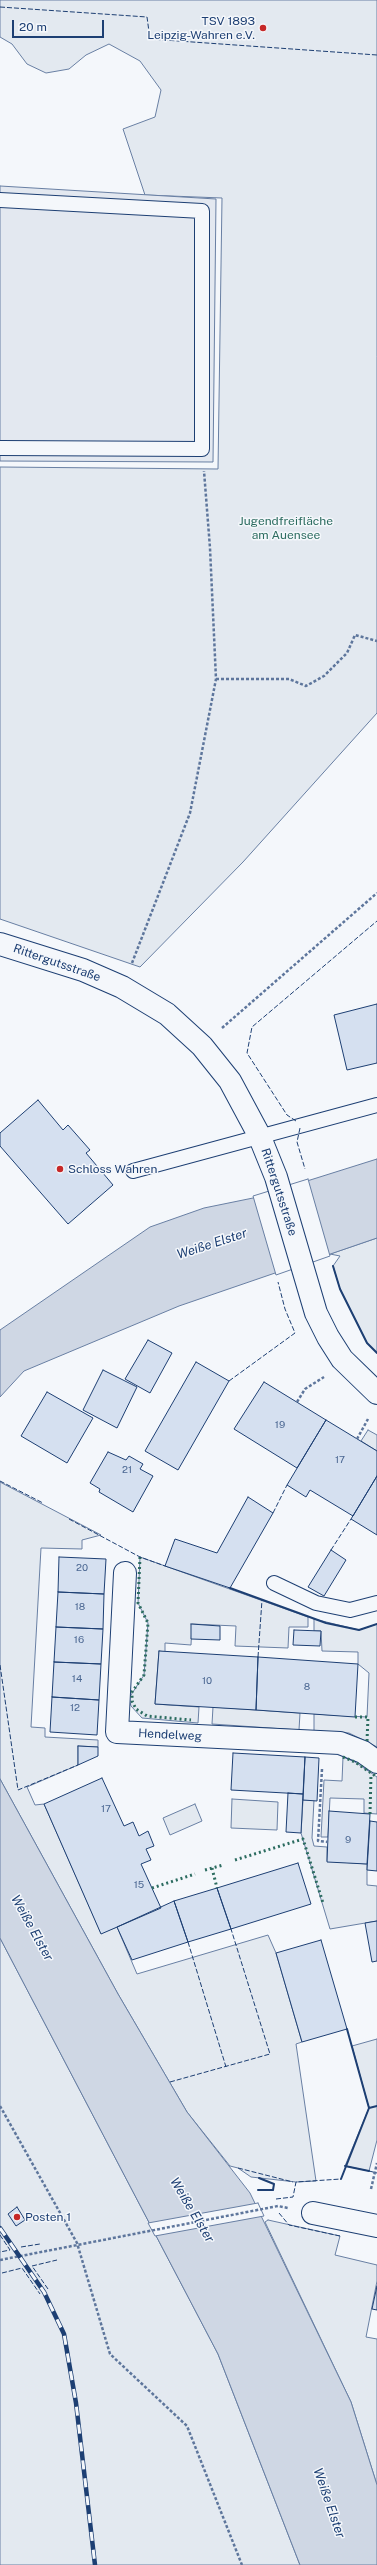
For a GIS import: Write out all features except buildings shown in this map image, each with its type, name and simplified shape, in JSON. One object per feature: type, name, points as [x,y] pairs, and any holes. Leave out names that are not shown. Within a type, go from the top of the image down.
[{"type":"main road","name":"Rittergutsstraße","points":[[0,944],[83,970],[122,987],[167,1014],[202,1046],[230,1082],[259,1135],[276,1177],[316,1313],[328,1337],[342,1359],[377,1393]]},
{"type":"main road","name":"Hendelweg","points":[[125,1573],[117,1732],[340,1743],[363,1752],[377,1762]]},
{"type":"main road","points":[[313,2213],[377,2226]]},
{"type":"lane","points":[[0,200],[202,211],[202,449],[0,448]]},
{"type":"lane","points":[[133,1170],[259,1135],[377,1105]]},
{"type":"lane","points":[[274,1583],[316,1603],[350,1610],[377,1603]]},
{"type":"path","points":[[122,987],[190,813],[216,679],[210,548],[202,449]]},
{"type":"path","points":[[216,679],[289,679],[306,686],[324,676],[347,653],[355,635],[377,641]]},
{"type":"path","points":[[202,1046],[377,893]]},
{"type":"path","points":[[297,1402],[305,1389],[327,1375]]},
{"type":"path","points":[[357,1439],[368,1419]]},
{"type":"path","points":[[324,1743],[318,1841],[328,1842]]},
{"type":"path","points":[[0,2106],[77,2243],[110,2354],[187,2426],[242,2565]]},
{"type":"path","points":[[371,2189],[377,2163]]},
{"type":"path","points":[[0,2260],[77,2243],[278,2206]]},
{"type":"green space","name":"Jugendfreifläche am Auensee","points":[[0,0],[377,0],[377,713],[243,862],[140,967],[0,919],[0,467],[218,469],[222,198],[145,195],[123,129],[155,117],[161,90],[140,61],[109,44],[86,55],[69,69],[46,73],[27,64],[12,44],[0,37]]},
{"type":"green space","points":[[377,1238],[377,1353],[367,1343],[340,1289],[333,1266],[340,1256],[330,1254]]},
{"type":"green space","points":[[368,1430],[377,1435],[377,1451],[361,1441]]},
{"type":"green space","points":[[0,1482],[101,1535],[82,1540],[82,1549],[41,1548],[31,1727],[45,1728],[45,1737],[98,1740],[98,1747],[78,1746],[78,1765],[27,1787],[35,1805],[44,1804],[101,1933],[117,1927],[137,1974],[268,1935],[276,1953],[302,2042],[296,2044],[316,2181],[296,2182],[251,2177],[238,2168],[230,2166],[187,2112],[118,1994],[0,1779]]},
{"type":"green space","points":[[140,1557],[308,1617],[308,1627],[289,1627],[288,1648],[235,1646],[236,1626],[192,1624],[191,1645],[165,1643],[165,1652],[159,1651],[155,1704],[199,1707],[198,1723],[142,1718],[131,1706],[129,1698],[144,1675],[148,1623],[138,1603]]},
{"type":"green space","points":[[314,1619],[359,1630],[377,1624],[377,1747],[349,1733],[314,1731],[314,1714],[367,1717],[369,1673],[358,1664],[358,1652],[322,1651],[321,1631],[314,1631]]},
{"type":"green space","points":[[213,1707],[300,1713],[299,1730],[212,1724]]},
{"type":"green space","points":[[343,1757],[355,1762],[377,1777],[377,1814],[364,1813],[364,1799],[330,1798],[328,1837],[321,1837],[324,1780],[342,1781]]},
{"type":"green space","points":[[232,1799],[278,1802],[277,1830],[231,1828]]},
{"type":"green space","points":[[303,1800],[314,1800],[312,1838],[314,1846],[327,1847],[327,1861],[367,1864],[367,1885],[377,1886],[377,1921],[330,1929],[301,1833]]},
{"type":"green space","points":[[195,1804],[202,1821],[170,1835],[163,1818]]},
{"type":"green space","points":[[0,1938],[218,2354],[300,2565],[0,2565]]},
{"type":"green space","points":[[377,2039],[377,2140],[369,2171],[345,2166],[369,2108],[352,2046]]},
{"type":"green space","points":[[268,2220],[340,2236],[335,2255],[377,2265],[377,2281],[366,2337],[377,2339],[377,2485],[351,2402],[265,2222]]},
{"type":"shaded area","points":[[0,186],[216,199],[213,462],[0,461]]},
{"type":"water","name":"Weiße Elster","points":[[377,1159],[377,1238],[179,1306],[24,1371],[0,1397],[0,1330],[150,1227],[204,1208],[253,1198]]},
{"type":"water","name":"Weiße Elster","points":[[0,1779],[118,1994],[187,2112],[250,2193],[351,2402],[377,2485],[377,2565],[300,2565],[218,2354],[0,1938]]},
{"type":"pier","points":[[308,1179],[330,1256],[276,1275],[253,1196]]},
{"type":"pier","points":[[258,2203],[264,2216],[155,2236],[148,2223]]},
{"type":"railway","points":[[0,2228],[44,2292],[64,2334],[76,2403],[95,2565]]},
{"type":"hedge","points":[[140,1557],[138,1603],[148,1623],[144,1675],[132,1692],[132,1701],[136,1709],[147,1716],[191,1720]]},
{"type":"hedge","points":[[355,1717],[368,1717],[367,1741]]},
{"type":"hedge","points":[[343,1757],[355,1762],[377,1777]]},
{"type":"hedge","points":[[370,1814],[371,1774]]},
{"type":"hedge","points":[[235,1860],[303,1839],[323,1903]]},
{"type":"hedge","points":[[205,1870],[223,1865]]},
{"type":"hedge","points":[[212,1868],[217,1888]]},
{"type":"hedge","points":[[152,1888],[195,1874]]},
{"type":"fence","points":[[0,7],[147,17],[150,39],[377,55]]},
{"type":"fence","points":[[296,1121],[287,1115],[247,1053],[252,1027],[377,921]]},
{"type":"fence","points":[[300,1128],[297,1142],[305,1169]]},
{"type":"fence","points":[[229,1381],[295,1333],[285,1309],[278,1282]]},
{"type":"fence","points":[[0,1481],[43,1503]]},
{"type":"fence","points":[[273,1513],[287,1485]]},
{"type":"fence","points":[[69,1519],[140,1557],[165,1566]]},
{"type":"fence","points":[[331,1550],[351,1519]]},
{"type":"fence","points":[[258,1657],[262,1600]]},
{"type":"fence","points":[[0,1665],[18,1790],[78,1765]]},
{"type":"fence","points":[[170,2082],[270,2054],[231,1929]]},
{"type":"fence","points":[[188,1942],[226,2067]]},
{"type":"fence","points":[[238,2168],[293,2182]]},
{"type":"fence","points":[[369,2171],[377,2173]]},
{"type":"fence","points":[[276,2199],[293,2197],[296,2182],[341,2179]]},
{"type":"fence","points":[[279,2213],[289,2225],[340,2236]]},
{"type":"fence","points":[[0,2235],[10,2250],[0,2252]]},
{"type":"fence","points":[[21,2247],[40,2244]]},
{"type":"fence","points":[[48,2289],[32,2266],[57,2260]]},
{"type":"fence","points":[[2,2273],[22,2268],[40,2294]]},
{"type":"wall","points":[[333,1266],[340,1289],[367,1343],[377,1353]]},
{"type":"wall","points":[[230,1588],[326,1623],[359,1630],[377,1624]]},
{"type":"wall","points":[[347,2029],[369,2108],[377,2106]]},
{"type":"wall","points":[[341,2179],[369,2108]]},
{"type":"wall","points":[[345,2166],[369,2171]]},
{"type":"wall","points":[[258,2190],[273,2190],[274,2184],[259,2178]]},
{"type":"place","name":"TSV 1893 Leipzig-Wahren e.V.","points":[[263,28]]},
{"type":"place","name":"Schloss Wahren","points":[[60,1169]]},
{"type":"place","name":"Posten 1","points":[[17,2217]]}]
